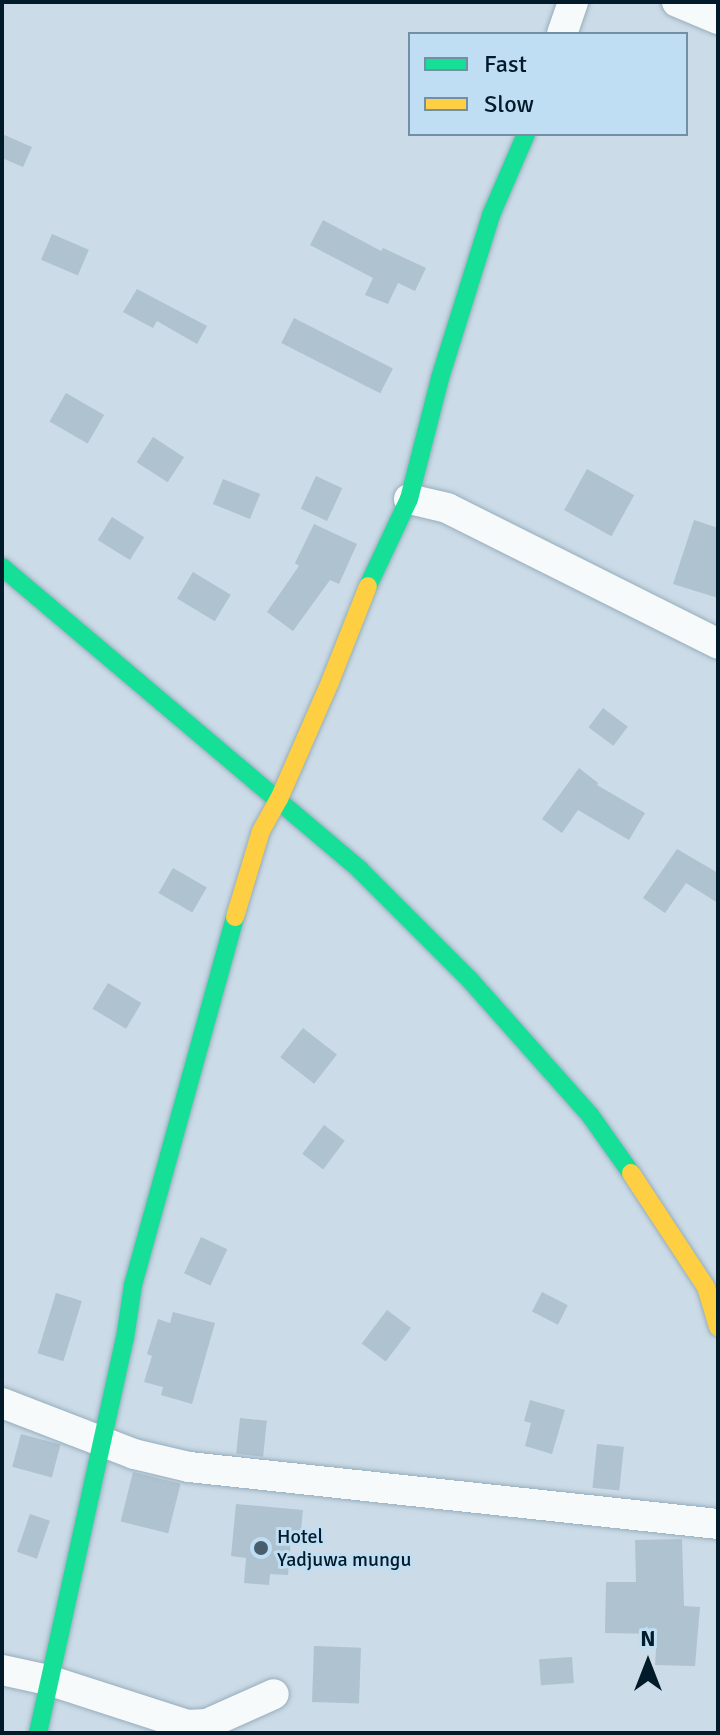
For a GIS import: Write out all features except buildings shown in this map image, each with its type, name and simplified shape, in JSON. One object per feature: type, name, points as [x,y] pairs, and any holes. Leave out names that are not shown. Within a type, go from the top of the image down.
[{"type":"street","points":[[563,32],[573,2]]},
{"type":"street","points":[[677,2],[718,19]]},
{"type":"street","points":[[38,1733],[103,1439],[133,1285],[184,1111],[247,870],[377,562],[409,499],[440,378],[491,215],[525,136]]},
{"type":"street","points":[[409,499],[447,508],[718,644]]},
{"type":"street","points":[[2,567],[360,870],[470,980],[590,1115],[668,1225],[706,1287],[718,1327]]},
{"type":"street","points":[[2,1403],[103,1439],[134,1454],[189,1467],[718,1524]]},
{"type":"street","points":[[2,1670],[48,1680],[176,1728],[207,1724],[274,1694]]},
{"type":"traffic: fast","points":[[368,586],[409,499],[440,378],[491,215],[525,136]]},
{"type":"traffic: fast","points":[[2,567],[360,870],[470,980],[590,1115],[631,1173]]},
{"type":"traffic: fast","points":[[38,1733],[125,1338],[133,1285],[235,917]]},
{"type":"traffic: slow","points":[[235,917],[261,831],[279,799],[368,586]]},
{"type":"traffic: slow","points":[[631,1173],[706,1287],[718,1327]]},
{"type":"place","name":"Hotel Yadjuwa mungu","points":[[261,1548]]}]
